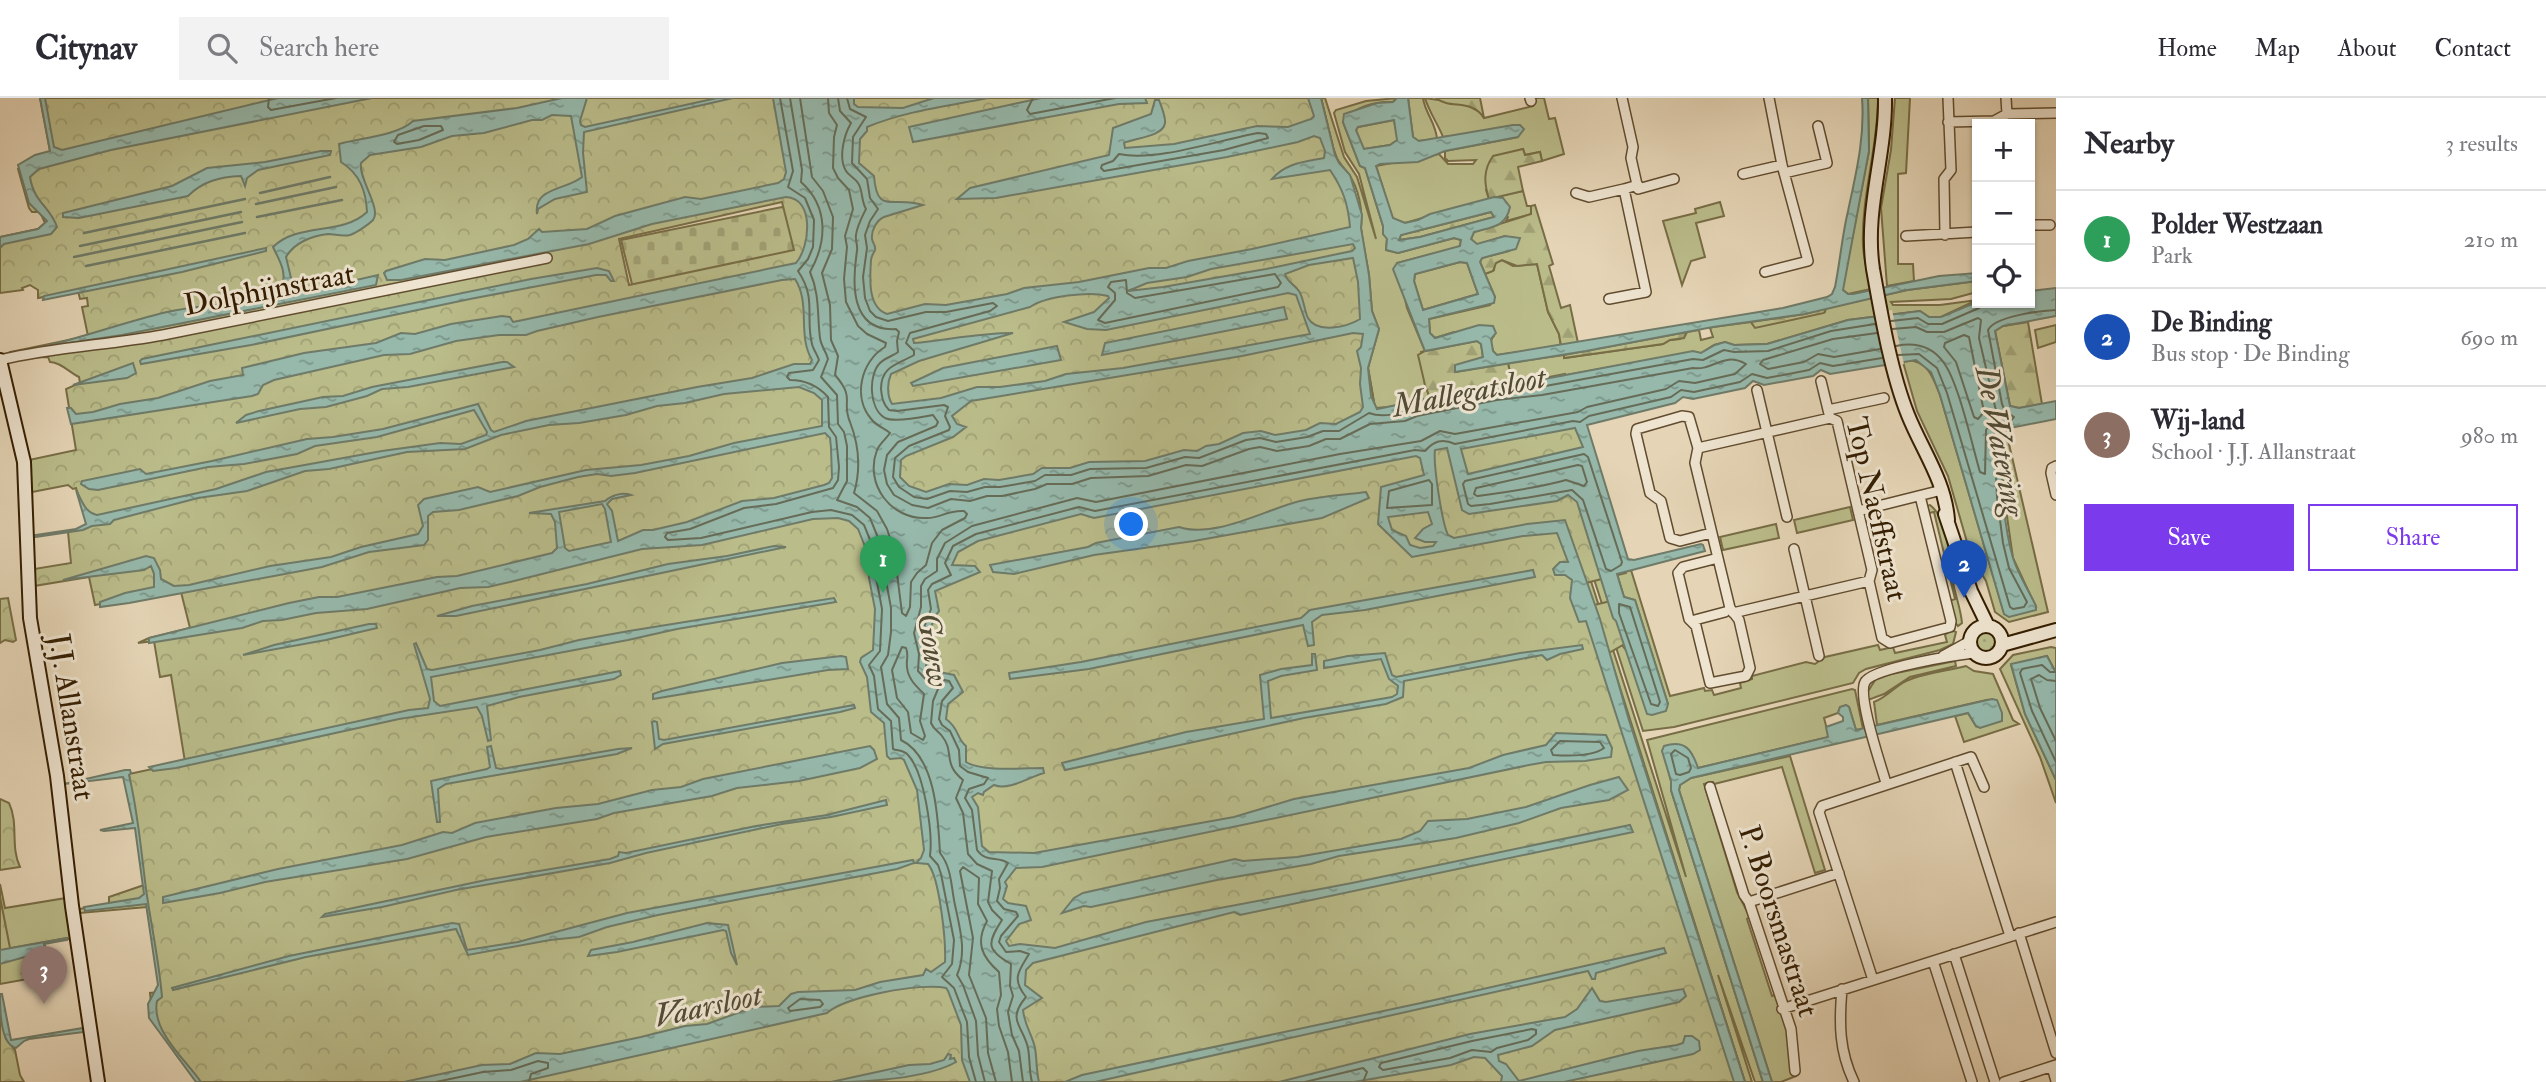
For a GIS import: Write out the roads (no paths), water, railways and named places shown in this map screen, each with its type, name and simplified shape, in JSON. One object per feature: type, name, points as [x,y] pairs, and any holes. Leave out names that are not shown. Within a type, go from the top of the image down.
[{"type":"street","points":[[1622,98],[1633,147],[1631,158],[1638,189],[1674,179]]},
{"type":"street","points":[[1765,272],[1808,261],[1783,169],[1769,98]]},
{"type":"street","points":[[1885,98],[1884,132],[1870,219],[1871,247],[1895,371],[1908,414],[1939,491],[1971,591],[1977,637],[1985,658],[1992,657],[2001,640]]},
{"type":"street","points":[[1945,235],[1944,179],[1951,170],[1948,98]]},
{"type":"street","points":[[2006,98],[2007,114]]},
{"type":"street","points":[[1948,122],[1994,121],[2007,114],[2020,119],[2056,113]]},
{"type":"street","points":[[1743,174],[1827,163],[1818,125]]},
{"type":"street","points":[[1576,193],[1589,197],[1638,186]]},
{"type":"street","points":[[1609,299],[1646,292],[1625,189]]},
{"type":"street","points":[[2035,225],[2050,225]]},
{"type":"street","points":[[1906,236],[1972,232]]},
{"type":"street","name":"Dolphijnstraat","points":[[0,360],[41,350],[112,344],[153,337],[547,258]]},
{"type":"street","name":"J.J. Allanstraat","points":[[0,360],[24,462],[30,618],[57,776],[72,906],[98,1082]]},
{"type":"street","name":"Top Naeffstraat","points":[[1821,381],[1829,414],[1837,421],[1872,570],[1869,581],[1882,638],[1890,643],[1950,627],[1951,621],[1920,496]]},
{"type":"street","points":[[1757,390],[1787,517]]},
{"type":"street","points":[[1698,448],[1767,433],[1884,398]]},
{"type":"street","points":[[1712,533],[1680,541],[1670,538],[1661,501],[1650,493],[1636,435],[1637,429],[1682,416],[1689,417],[1698,448],[1695,463],[1712,533],[1730,608],[1729,613]]},
{"type":"street","points":[[2054,467],[2051,473],[2056,495]]},
{"type":"street","points":[[1858,511],[1939,491]]},
{"type":"street","points":[[1794,549],[1819,656]]},
{"type":"street","points":[[1718,558],[1679,569],[1678,573],[1691,621],[1696,626],[1710,683],[1746,676],[1749,673],[1739,620],[1729,613]]},
{"type":"street","points":[[1691,621],[1869,581]]},
{"type":"street","points":[[1886,783],[1866,710],[1862,690],[1864,683],[1875,673],[1941,657],[1995,629],[2001,640]]},
{"type":"street","points":[[2001,640],[2056,630]]},
{"type":"street","points":[[1873,980],[1819,812],[1822,806],[1971,757],[1975,760],[1984,787]]},
{"type":"street","points":[[1955,762],[2056,1053]]},
{"type":"street","name":"P. Boorsmastraat","points":[[1710,787],[1782,1009],[1791,1029],[1796,1071]]},
{"type":"street","points":[[1749,902],[1839,873]]},
{"type":"street","points":[[1782,1009],[2056,922]]},
{"type":"street","points":[[1954,954],[1995,1082]]},
{"type":"street","points":[[1933,961],[1972,1082]]},
{"type":"street","points":[[1842,989],[1840,1039],[1854,1082]]},
{"type":"street","points":[[2004,1082],[2054,1066],[2056,1081]]},
{"type":"water","points":[[40,98],[45,98],[54,147],[62,150],[278,98],[372,98],[111,150],[39,169],[30,177],[32,186],[57,227],[51,234],[4,244],[0,248],[0,237],[38,229],[47,221],[29,203],[18,165],[35,155],[50,151]]},
{"type":"water","points":[[562,98],[587,98],[580,121],[585,127],[717,98],[733,98],[584,132],[587,192],[555,199],[538,209],[537,214],[537,205],[546,194],[582,177],[571,116],[552,115],[542,120],[532,120],[484,133],[452,136],[421,147],[370,155],[361,163],[361,169],[374,209],[373,220],[350,235],[328,234],[309,238],[298,244],[286,257],[296,288],[321,288],[378,275],[376,285],[122,335],[42,347],[167,312],[255,298],[282,287],[283,271],[273,247],[295,234],[345,224],[367,212],[361,184],[353,172],[341,162],[339,144],[398,130],[413,121],[517,108]]},
{"type":"water","points":[[773,98],[854,98],[854,104],[858,107],[903,108],[934,98],[988,98],[881,121],[867,127],[860,139],[859,163],[874,176],[879,196],[888,202],[923,205],[884,217],[874,229],[871,291],[876,305],[887,314],[925,304],[946,305],[1007,294],[1024,288],[1079,282],[1149,268],[1166,268],[1350,227],[1344,197],[1330,170],[1272,179],[1289,166],[1324,158],[1325,151],[1320,138],[1314,136],[1227,157],[996,198],[957,199],[970,188],[1109,155],[1113,128],[1151,114],[1155,100],[1159,100],[1164,115],[1163,128],[1154,134],[1124,143],[1125,148],[1174,144],[1257,126],[1288,127],[1311,119],[1314,116],[1308,98],[1321,98],[1335,155],[1350,175],[1362,215],[1361,228],[1372,311],[1379,329],[1368,368],[1371,396],[1377,409],[1494,385],[1539,380],[1693,351],[1701,353],[1725,342],[1734,345],[1767,344],[1848,320],[1920,311],[1929,317],[1941,317],[1972,304],[1972,308],[2035,308],[2035,290],[2056,288],[2056,316],[2003,326],[1995,331],[2010,406],[2019,408],[2056,401],[2056,419],[2010,428],[2001,434],[2006,528],[2015,564],[2036,610],[2009,617],[2004,614],[1940,395],[1931,372],[1916,360],[1830,374],[1821,370],[1813,376],[1764,385],[1753,381],[1745,388],[1693,399],[1683,397],[1675,403],[1587,425],[1628,559],[1634,560],[1701,544],[1705,551],[1617,574],[1624,597],[1635,600],[1668,704],[1666,711],[1652,715],[1647,714],[1613,618],[1577,502],[1568,495],[1557,501],[1469,514],[1462,510],[1447,448],[1435,450],[1438,493],[1448,535],[1454,538],[1527,524],[1565,520],[1600,619],[1628,717],[1745,1082],[1734,1082],[1586,621],[1579,622],[1570,598],[1572,580],[1565,575],[1555,575],[1553,569],[1560,562],[1568,562],[1557,533],[1523,536],[1412,557],[1378,524],[1381,487],[1424,475],[1420,458],[1416,456],[1094,518],[1081,514],[978,541],[958,552],[952,565],[975,566],[980,572],[935,591],[939,611],[932,623],[931,635],[939,660],[933,665],[939,672],[954,675],[963,692],[948,704],[946,719],[954,726],[966,746],[966,762],[992,768],[1043,768],[1044,773],[1012,785],[994,785],[983,795],[978,793],[972,797],[978,807],[982,846],[989,852],[1034,853],[1234,817],[1294,799],[1469,768],[1503,755],[1546,745],[1556,733],[1606,735],[1612,748],[1611,757],[1529,765],[1042,867],[1016,868],[1005,882],[1007,886],[1003,899],[1008,903],[1026,906],[1031,920],[1019,924],[1006,941],[1009,946],[1020,944],[1055,948],[1146,922],[1352,883],[1630,825],[1633,832],[1240,915],[1234,912],[1033,963],[1026,970],[1025,985],[1042,998],[1023,1010],[1035,1048],[1039,1082],[970,1082],[962,1060],[961,1025],[948,991],[946,988],[920,987],[866,996],[849,1001],[827,1013],[520,1082],[404,1082],[482,1065],[510,1064],[536,1053],[560,1054],[685,1026],[707,1024],[754,1007],[779,1006],[791,994],[798,992],[855,990],[880,982],[923,975],[926,969],[931,972],[945,962],[936,883],[928,864],[916,863],[924,850],[917,790],[904,760],[890,759],[887,756],[884,723],[871,712],[867,677],[860,662],[861,658],[873,650],[875,609],[868,554],[858,529],[849,521],[838,518],[813,519],[702,545],[642,549],[488,587],[460,588],[367,609],[263,621],[242,628],[149,643],[149,638],[289,603],[319,597],[337,597],[437,577],[457,576],[552,553],[557,548],[555,522],[551,514],[529,513],[605,501],[621,494],[631,495],[612,499],[607,504],[612,511],[618,541],[643,530],[687,522],[742,501],[774,498],[824,485],[832,478],[830,438],[825,433],[635,473],[578,477],[518,496],[459,510],[433,512],[428,516],[428,540],[424,545],[369,552],[322,567],[129,603],[100,607],[100,602],[154,587],[151,566],[144,570],[63,580],[146,556],[154,558],[161,579],[174,586],[270,566],[331,557],[418,534],[423,526],[418,505],[424,499],[478,487],[490,492],[586,470],[641,465],[822,426],[822,400],[814,393],[799,387],[724,394],[657,406],[626,415],[549,425],[501,435],[465,449],[407,452],[329,469],[305,471],[247,491],[198,498],[114,520],[110,524],[83,530],[35,535],[76,529],[86,524],[76,490],[86,508],[97,515],[216,489],[266,472],[382,451],[440,443],[461,444],[486,435],[487,432],[474,410],[377,437],[315,446],[297,454],[244,464],[208,467],[98,490],[89,489],[81,484],[82,481],[140,469],[146,474],[307,439],[383,429],[478,404],[494,432],[526,421],[752,378],[794,364],[810,364],[812,360],[805,340],[802,299],[795,279],[598,317],[526,335],[499,335],[456,341],[410,354],[384,355],[274,380],[263,385],[258,394],[252,396],[71,424],[67,408],[71,408],[76,414],[93,412],[243,375],[242,368],[304,353],[376,343],[401,333],[415,334],[451,324],[502,316],[510,317],[513,322],[796,263],[807,235],[806,214],[795,199],[786,197],[652,224],[589,244],[401,280],[387,280],[384,273],[425,259],[445,260],[514,245],[528,239],[539,229],[542,232],[587,229],[615,216],[685,197],[701,199],[778,183],[784,179],[786,172]],"holes":[[[1353,244],[1355,248],[1352,251],[1266,269],[1128,291],[1147,283],[1187,277],[1211,269]],[[1353,258],[1358,282],[1360,319],[1332,328],[1312,323],[1299,291],[1285,274],[1309,265]],[[1288,293],[1296,295],[1310,334],[1123,368],[1066,374],[1045,381],[977,387],[941,398],[892,404],[890,401],[888,389],[891,374],[919,361],[1013,333],[914,343],[913,339],[1057,297],[1090,294],[1109,298],[1094,312],[1064,322],[1087,329],[1106,330]],[[1353,333],[1363,334],[1361,347],[1357,351],[1361,368],[1363,407],[1360,412],[1336,424],[1320,423],[1306,430],[1275,435],[1261,431],[1243,433],[1197,451],[1184,450],[1145,461],[1089,462],[1070,468],[1042,468],[1033,474],[999,480],[984,479],[967,485],[949,484],[926,492],[909,486],[900,477],[901,460],[906,456],[953,437],[966,427],[957,424],[952,416],[971,401],[1242,356]],[[1575,428],[1583,447],[1468,474],[1461,449]],[[602,504],[611,542],[569,551],[565,548],[559,512]],[[1428,512],[1432,524],[1415,538],[1436,542],[1433,546],[1420,548],[1410,545],[1406,536],[1392,530],[1388,517]]]},
{"type":"water","points":[[1041,98],[1145,98],[1147,103],[1119,104],[913,142],[909,127]]},
{"type":"water","points":[[1408,98],[1413,137],[1419,141],[1513,125],[1520,125],[1524,129],[1518,137],[1445,151],[1418,162],[1376,166],[1393,218],[1405,223],[1494,197],[1503,198],[1510,207],[1502,222],[1474,232],[1471,239],[1477,244],[1505,236],[1520,238],[1516,249],[1482,258],[1480,262],[1495,297],[1494,303],[1429,319],[1430,333],[1435,338],[1479,325],[1493,326],[1496,333],[1491,339],[1493,351],[1497,355],[1783,308],[1827,297],[1835,287],[1857,169],[1862,98],[1868,98],[1869,151],[1843,290],[1853,294],[1939,276],[1972,273],[1972,282],[1907,290],[1805,314],[1713,327],[1455,372],[1455,365],[1483,357],[1481,344],[1477,341],[1425,351],[1393,269],[1397,263],[1460,246],[1461,240],[1454,238],[1398,253],[1386,250],[1387,239],[1383,234],[1383,226],[1365,168],[1360,166],[1343,122],[1344,114],[1377,103]],"holes":[[[1394,120],[1397,140],[1390,145],[1364,149],[1356,130],[1358,127]],[[1491,212],[1494,217],[1399,240],[1401,235]],[[1460,262],[1467,263],[1478,294],[1423,310],[1414,281],[1415,274]]]},
{"type":"water","points":[[331,151],[330,155],[258,170],[247,178],[245,186],[241,176],[226,177],[206,183],[188,196],[79,218],[63,217],[63,213],[172,186],[207,168],[265,162]]},
{"type":"water","points":[[266,248],[266,251],[182,272],[43,300],[44,296]]},
{"type":"water","points":[[597,268],[609,271],[614,281],[606,275],[596,275],[251,345],[141,364],[140,361],[531,279]]},
{"type":"water","points":[[1284,307],[1287,319],[1102,355],[1105,343]]},
{"type":"water","points":[[1057,346],[1061,360],[913,386],[911,383],[943,368]]},
{"type":"water","points":[[502,362],[514,367],[408,387],[382,389],[326,407],[300,409],[236,423],[246,415],[259,411]]},
{"type":"water","points":[[133,363],[136,373],[127,378],[73,385]]},
{"type":"water","points":[[1366,492],[1369,498],[1322,518],[1194,541],[1094,555],[1014,574],[993,572],[990,565],[1179,527],[1193,530],[1224,526],[1300,501]]},
{"type":"water","points":[[774,546],[786,547],[456,616],[437,616],[668,564]]},
{"type":"water","points":[[1533,570],[1535,577],[1365,610],[1322,615],[1312,622],[1314,645],[1308,646],[1303,625],[1089,669],[1010,679],[1009,673],[1081,662],[1301,618],[1310,610]]},
{"type":"water","points":[[834,598],[836,602],[677,629],[431,677],[434,701],[440,706],[620,671],[621,675],[614,679],[519,697],[487,706],[491,740],[488,741],[477,707],[399,719],[176,768],[153,771],[149,767],[428,708],[430,699],[414,644],[416,643],[427,669],[432,670],[629,631]]},
{"type":"water","points":[[376,624],[377,628],[243,655],[274,645]]},
{"type":"water","points":[[1582,645],[1583,649],[1547,660],[1542,655],[1404,681],[1403,697],[1386,704],[1304,718],[1065,770],[1062,763],[1186,732],[1264,719],[1260,675],[1312,665],[1312,654],[1315,654],[1317,670],[1268,681],[1271,718],[1397,694],[1398,686],[1389,679],[1381,659],[1324,668],[1324,661],[1385,653],[1392,675],[1396,677],[1520,653]]},
{"type":"water","points":[[2047,656],[2056,673],[2056,780],[2025,714],[2011,664]]},
{"type":"water","points":[[846,657],[848,669],[653,699],[653,694],[662,691],[782,663]]},
{"type":"water","points":[[1997,700],[2002,721],[1980,728],[1968,713],[1691,778],[1680,785],[1679,790],[1772,1082],[1763,1082],[1671,790],[1662,751],[1664,746],[1677,744],[1687,748],[1698,768],[1828,737],[1826,727],[1843,721],[1843,717],[1838,713],[1840,707],[1846,705],[1856,730]]},
{"type":"water","points":[[854,705],[855,708],[840,712],[663,744],[655,749],[654,721],[657,722],[659,739],[664,740]]},
{"type":"water","points":[[491,746],[496,768],[501,769],[632,748],[617,754],[446,784],[438,789],[440,822],[437,822],[431,781],[487,769],[490,767],[487,747]]},
{"type":"water","points":[[870,746],[877,759],[860,768],[799,781],[737,788],[712,796],[614,813],[597,819],[486,837],[407,859],[265,882],[163,903],[163,897],[278,869],[402,845],[443,832],[452,833],[475,823],[556,808],[598,804],[652,790],[681,787],[703,779]]},
{"type":"water","points":[[130,770],[131,773],[129,775],[159,970],[162,997],[157,1001],[159,1023],[171,1044],[201,1082],[196,1082],[149,1018],[148,1004],[158,985],[146,904],[85,911],[84,907],[139,898],[144,894],[135,828],[100,830],[133,823],[123,777],[64,784]]},
{"type":"water","points":[[1619,777],[1628,790],[1609,800],[1561,808],[1519,823],[1456,838],[1339,856],[1311,864],[1217,880],[1091,907],[1084,906],[1062,913],[1074,898],[1083,893],[1235,859],[1243,861],[1297,857],[1401,839],[1420,831],[1428,821],[1467,819],[1526,807]]},
{"type":"water","points":[[886,800],[887,805],[782,824],[610,863],[322,917],[325,914],[486,880],[610,859],[618,856],[619,852],[626,853],[756,826],[827,815]]},
{"type":"water","points":[[913,860],[914,863],[897,869],[658,915],[607,927],[579,937],[468,955],[456,929],[306,957],[173,990],[172,988],[289,956],[452,923],[459,924],[467,950],[518,942],[627,913]]},
{"type":"water","points":[[707,923],[728,925],[737,965],[726,931],[723,930],[588,956],[591,950]]},
{"type":"water","points":[[67,938],[44,944],[46,951],[0,964],[0,950]]},
{"type":"water","points":[[1664,948],[1666,953],[1596,973],[1595,979],[1592,979],[1588,971],[1095,1082],[1065,1082],[1082,1075]]},
{"type":"water","points":[[1592,988],[1600,1001],[1606,1002],[1683,989],[1686,996],[1679,1002],[1555,1030],[1532,1046],[1498,1055],[1499,1061],[1506,1064],[1519,1081],[1638,1051],[1677,1045],[1683,1043],[1685,1036],[1692,1036],[1699,1041],[1700,1050],[1693,1054],[1564,1082],[1501,1082],[1502,1076],[1485,1058],[1474,1057],[1451,1065],[1354,1082],[1279,1082],[1470,1034],[1565,1017],[1577,1009]]},
{"type":"water","points":[[0,994],[11,1040],[83,1028],[84,1032],[29,1039],[16,1048],[4,1033]]},
{"type":"water","points":[[948,1054],[951,1055],[950,1059],[954,1058],[956,1062],[929,1072],[878,1080],[831,1082],[909,1065],[930,1064],[944,1060]]},
{"type":"waterway","points":[[260,193],[330,177]]},
{"type":"waterway","points":[[256,204],[336,187]]},
{"type":"waterway","points":[[84,233],[245,199]]},
{"type":"waterway","points":[[257,217],[342,200]]},
{"type":"waterway","points":[[80,246],[241,212]]},
{"type":"waterway","points":[[74,257],[242,222]]},
{"type":"waterway","points":[[86,266],[245,233]]},
{"type":"place","name":"Polder Westzaan","points":[[883,593]]},
{"type":"place","name":"De Binding","points":[[1964,598]]},
{"type":"place","name":"Wij-land","points":[[44,1004]]},
{"type":"water label","name":"Mallegatsloot","points":[[1469,391]]},
{"type":"water label","name":"De Watering","points":[[2001,441]]},
{"type":"water label","name":"Gouw","points":[[934,650]]},
{"type":"water label","name":"Vaarsloot","points":[[708,1005]]}]
